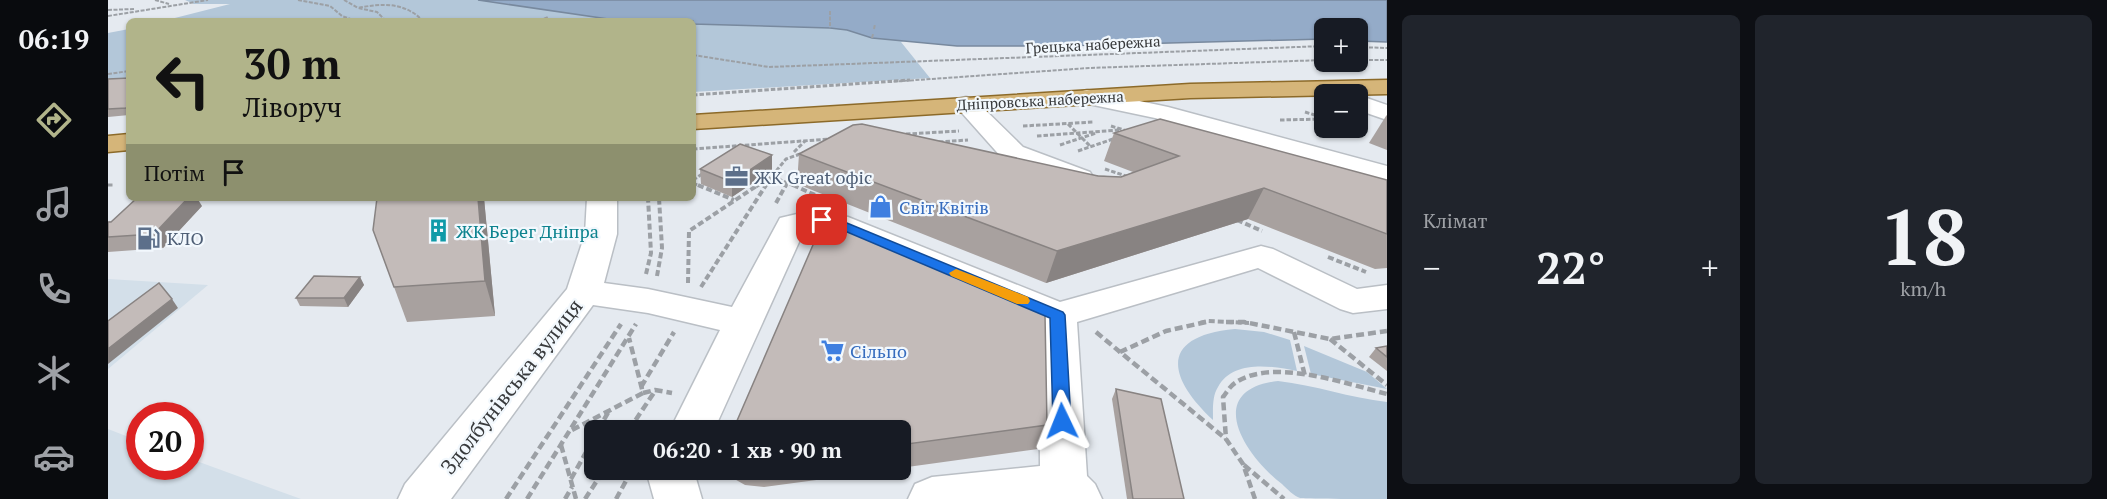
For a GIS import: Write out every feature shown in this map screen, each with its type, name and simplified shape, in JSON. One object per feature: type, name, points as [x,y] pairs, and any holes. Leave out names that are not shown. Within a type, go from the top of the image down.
[{"type":"main road","name":"Дніпровська набережна","points":[[696,106],[1119,80],[1387,74]]},
{"type":"main road","name":"Дніпровська набережна","points":[[1368,89],[1387,87]]},
{"type":"main road","name":"Дніпровська набережна","points":[[696,122],[1087,97],[1218,91],[1314,91]]},
{"type":"main road","points":[[108,144],[126,142]]},
{"type":"main road","points":[[111,173],[126,162]]},
{"type":"street","points":[[1201,123],[1194,114],[1194,107],[1201,100],[1218,91]]},
{"type":"street","points":[[1087,97],[1129,104],[1385,174]]},
{"type":"street","points":[[966,104],[1013,153],[1094,174]]},
{"type":"street","points":[[1368,106],[1387,113]]},
{"type":"street","name":"Здолбунівська вулиця","points":[[422,499],[584,292],[601,234],[602,201]]},
{"type":"street","points":[[673,415],[743,322],[791,225],[802,219],[822,220],[837,224],[1058,315],[1258,240],[1353,301],[1387,297]]},
{"type":"street","points":[[584,292],[643,300],[688,297],[743,322]]},
{"type":"street","points":[[932,499],[1071,492],[1058,315]]},
{"type":"street","points":[[673,480],[678,499]]},
{"type":"path","points":[[154,0],[172,5]]},
{"type":"path","points":[[108,16],[208,0]]},
{"type":"path","points":[[298,0],[330,6],[348,18]]},
{"type":"path","points":[[344,0],[358,8],[377,12],[383,18]]},
{"type":"path","points":[[358,8],[377,4],[411,9],[420,18]]},
{"type":"path","points":[[108,10],[151,8]]},
{"type":"path","points":[[830,11],[830,28]]},
{"type":"path","points":[[544,18],[548,16]]},
{"type":"path","points":[[874,28],[875,24]]},
{"type":"path","name":"Грецька набережна","points":[[696,55],[769,67],[1314,46]]},
{"type":"path","points":[[1368,47],[1387,48]]},
{"type":"path","points":[[696,95],[1089,69],[1314,60]]},
{"type":"path","points":[[1368,60],[1387,60]]},
{"type":"path","points":[[108,74],[126,71]]},
{"type":"path","points":[[1302,111],[1314,115]]},
{"type":"path","points":[[1067,123],[1090,146]]},
{"type":"path","points":[[1072,152],[1133,132],[1105,124]]},
{"type":"path","points":[[1030,136],[1136,129]]},
{"type":"path","points":[[1059,146],[1102,131]]},
{"type":"path","points":[[922,138],[925,133]]},
{"type":"path","points":[[928,143],[968,140],[972,136]]},
{"type":"path","points":[[641,387],[688,297],[778,167],[805,141]]},
{"type":"path","points":[[720,146],[736,152]]},
{"type":"path","points":[[793,152],[816,151]]},
{"type":"path","points":[[696,180],[710,169]]},
{"type":"path","points":[[108,186],[111,173]]},
{"type":"path","points":[[1094,174],[1137,179]]},
{"type":"path","points":[[772,176],[820,197]]},
{"type":"path","points":[[688,297],[689,231],[772,176]]},
{"type":"path","points":[[696,183],[734,200]]},
{"type":"path","points":[[506,499],[643,300],[651,253],[648,201]]},
{"type":"path","points":[[527,499],[629,337],[643,300],[659,269],[662,248],[658,201]]},
{"type":"path","points":[[1231,217],[1258,240]]},
{"type":"path","points":[[1255,499],[1243,464],[1226,439],[1120,352],[1166,332],[1208,321],[1244,322],[1330,339],[1387,331]]},
{"type":"path","points":[[1294,332],[1305,376]]},
{"type":"path","points":[[570,431],[643,393],[629,337]]},
{"type":"path","points":[[1330,339],[1387,385]]},
{"type":"path","points":[[1226,439],[1223,397],[1235,382],[1255,374],[1274,372],[1305,376],[1387,394]]},
{"type":"path","points":[[673,415],[675,384]]},
{"type":"path","points":[[636,420],[655,390]]},
{"type":"path","points":[[604,420],[610,410]]},
{"type":"path","points":[[561,445],[576,499]]},
{"type":"path","points":[[565,499],[584,458]]},
{"type":"path","points":[[1243,464],[1284,499]]},
{"type":"path","points":[[585,499],[597,480]]},
{"type":"path","points":[[616,499],[626,480]]},
{"type":"shaded area","points":[[185,0],[732,0],[939,33],[901,42],[930,78],[696,92],[696,18],[175,18],[230,4],[194,4]]},
{"type":"shaded area","points":[[478,0],[1387,0],[1387,42],[1368,41],[1368,18],[1314,18],[1314,39],[1058,46],[957,46],[872,38],[847,30],[830,28],[696,24],[696,18],[601,18]]},
{"type":"shaded area","points":[[126,30],[126,78],[108,79],[108,33]]},
{"type":"shaded area","points":[[108,279],[208,285],[108,369]]},
{"type":"shaded area","points":[[1235,329],[1264,332],[1290,340],[1297,371],[1265,366],[1243,368],[1233,372],[1225,378],[1216,391],[1213,420],[1197,404],[1186,388],[1178,361],[1183,349],[1193,340],[1211,333]]},
{"type":"shaded area","points":[[1304,346],[1367,372],[1387,389],[1311,374]]},
{"type":"shaded area","points":[[1278,381],[1387,402],[1387,499],[1300,498],[1268,472],[1244,441],[1238,425],[1236,410],[1241,397],[1255,387]]},
{"type":"shaded area","points":[[108,429],[126,436],[126,480],[204,480],[204,464],[301,499],[108,499]]},
{"type":"building","points":[[126,78],[126,108],[108,109],[108,79]]},
{"type":"building","points":[[1160,119],[1387,180],[1387,234],[1264,188],[1057,251],[799,154],[853,125],[862,124],[1098,176],[1121,177],[1179,156],[1114,133]]},
{"type":"building","points":[[740,144],[772,155],[732,182],[700,169]]},
{"type":"building","points":[[134,201],[185,201],[154,234],[108,237],[108,222],[111,222]]},
{"type":"building","name":"ЖК Берег Дніпра","points":[[377,201],[478,201],[485,281],[394,287],[373,230]]},
{"type":"building","points":[[830,227],[856,231],[1045,315],[1047,425],[911,444],[911,420],[737,420],[819,231]]},
{"type":"building","points":[[314,276],[360,277],[344,298],[296,298]]},
{"type":"building","points":[[159,283],[172,299],[108,349],[108,321]]},
{"type":"building","points":[[1387,346],[1387,357],[1376,348]]},
{"type":"building","points":[[1116,389],[1161,399],[1184,499],[1133,499]]},
{"type":"slow traffic","points":[[956,273],[1022,301]]},
{"type":"place","name":"ЖК Great офіс","points":[[736,177]]},
{"type":"place","name":"Світ Квітів","points":[[881,207]]},
{"type":"place","name":"ЖК Берег Дніпра","points":[[438,231]]},
{"type":"place","name":"КЛО","points":[[149,238]]},
{"type":"place","name":"Сільпо","points":[[832,351]]},
{"type":"route","points":[[822,220],[837,224],[1058,315],[1062,421]]}]
